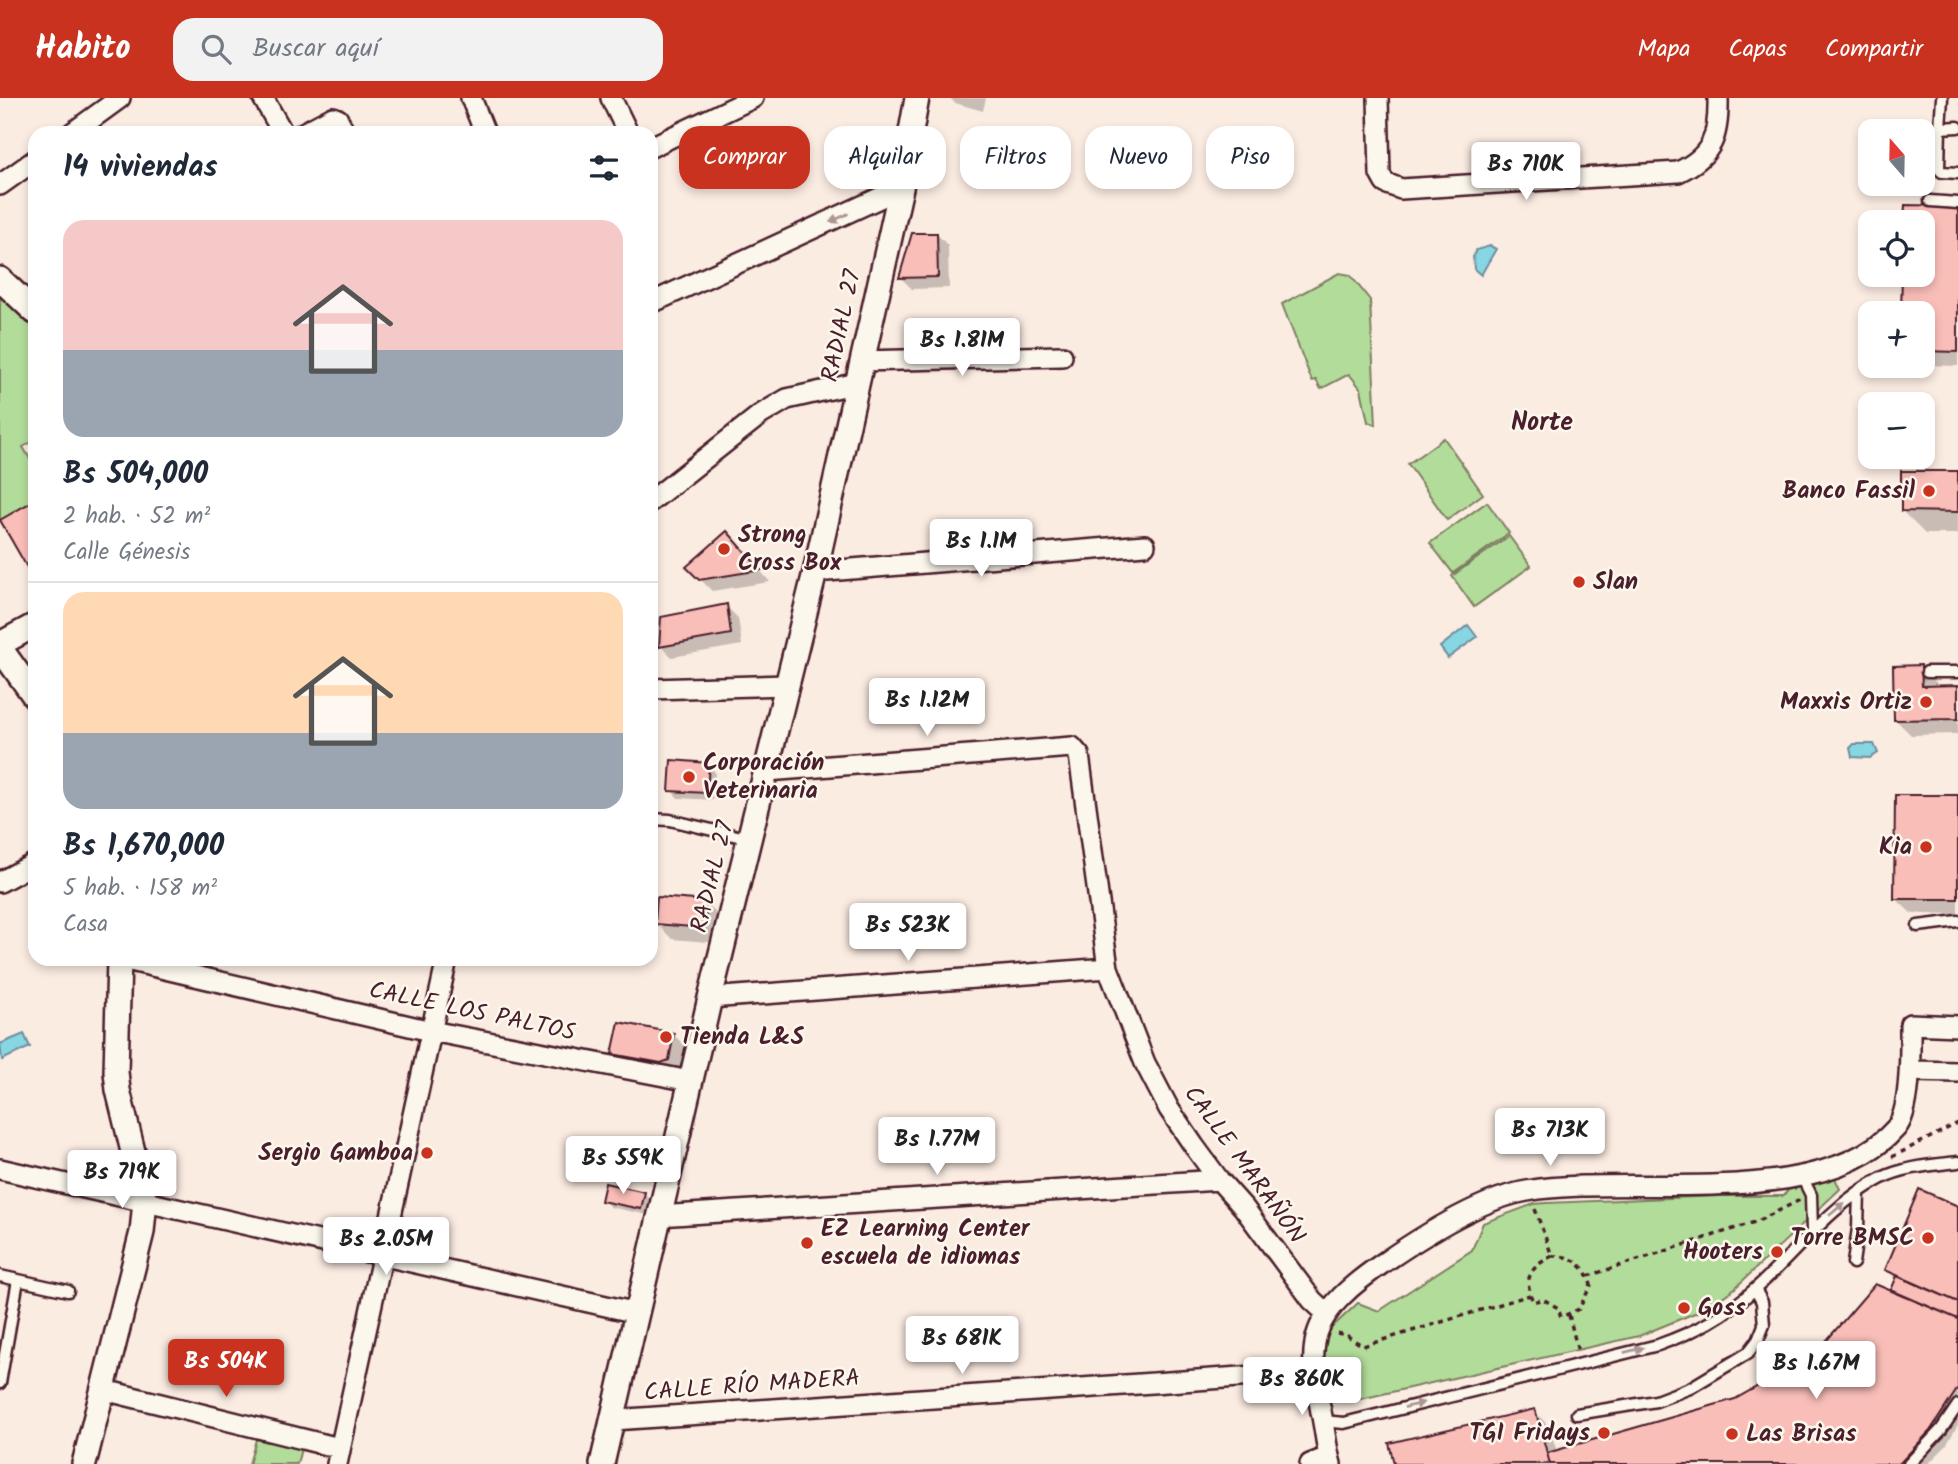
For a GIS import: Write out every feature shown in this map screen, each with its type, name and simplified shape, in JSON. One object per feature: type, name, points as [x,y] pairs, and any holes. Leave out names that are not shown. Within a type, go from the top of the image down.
[{"type":"street","points":[[82,126],[120,98]]},
{"type":"street","points":[[263,98],[279,126]]},
{"type":"street","points":[[471,98],[482,126]]},
{"type":"street","points":[[611,98],[625,126]]},
{"type":"street","points":[[658,144],[753,98]]},
{"type":"street","name":"RADIAL 27","points":[[912,126],[917,98]]},
{"type":"street","points":[[1378,98],[1380,174],[1385,183],[1401,189],[1678,172],[1696,163],[1708,152],[1716,132],[1718,98]]},
{"type":"street","points":[[314,126],[327,118],[339,125]]},
{"type":"street","points":[[0,185],[28,165]]},
{"type":"street","points":[[658,300],[899,189]]},
{"type":"street","name":"RADIAL 27","points":[[603,1464],[690,1081],[815,572],[901,189]]},
{"type":"street","points":[[0,279],[28,305]]},
{"type":"street","points":[[861,360],[1062,356]]},
{"type":"street","points":[[658,495],[760,415],[788,399],[857,383]]},
{"type":"street","points":[[815,572],[1145,545]]},
{"type":"street","points":[[28,629],[0,646],[28,687]]},
{"type":"street","points":[[658,689],[786,685]]},
{"type":"street","name":"CALLE MARAÑÓN","points":[[767,772],[1072,747],[1076,750],[1079,755],[1108,968],[1146,1063],[1163,1097],[1219,1180],[1244,1208],[1328,1323]]},
{"type":"street","points":[[0,882],[28,867]]},
{"type":"street","points":[[84,1464],[142,1232],[145,1201],[116,1072],[120,966]]},
{"type":"street","name":"CALLE LOS PALTOS","points":[[150,966],[431,1031],[690,1081]]},
{"type":"street","points":[[104,1390],[338,1456],[445,966]]},
{"type":"street","points":[[710,998],[1108,968]]},
{"type":"street","points":[[1310,1464],[1330,1460],[1314,1372],[1315,1342],[1328,1323],[1340,1297],[1365,1275],[1412,1243],[1484,1205],[1529,1190],[1762,1182],[1806,1186],[1876,1145],[1898,1127],[1903,1114],[1910,1071],[1910,1024],[1958,1026]]},
{"type":"street","points":[[1910,1071],[1958,1072]]},
{"type":"street","points":[[0,1169],[637,1313]]},
{"type":"street","points":[[659,1216],[1219,1180]]},
{"type":"street","name":"CALLE RÍO MADERA","points":[[613,1420],[1314,1372]]},
{"type":"lane","points":[[1942,98],[1939,169],[1942,172],[1958,173]]},
{"type":"lane","points":[[1940,128],[1958,127]]},
{"type":"lane","points":[[1930,201],[1958,202]]},
{"type":"lane","points":[[1927,671],[1958,673]]},
{"type":"lane","points":[[658,819],[750,839]]},
{"type":"lane","points":[[1918,926],[1958,921]]},
{"type":"lane","points":[[1323,1421],[1344,1423],[1689,1334],[1715,1319],[1755,1289],[1812,1231],[1859,1192],[1881,1178],[1898,1172],[1958,1162]]},
{"type":"lane","points":[[1806,1186],[1812,1231]]},
{"type":"lane","points":[[1853,1263],[1859,1192]]},
{"type":"lane","points":[[0,1276],[68,1291]]},
{"type":"lane","points":[[0,1383],[18,1280]]},
{"type":"lane","points":[[1577,1414],[1656,1401],[1690,1388],[1748,1353],[1758,1340],[1763,1325],[1762,1302],[1755,1289]]},
{"type":"lane","points":[[1909,1464],[1941,1430],[1958,1405]]},
{"type":"path","points":[[1882,1161],[1958,1123]]},
{"type":"path","points":[[1588,1276],[1758,1221],[1806,1186]]},
{"type":"path","points":[[1529,1190],[1552,1256]]},
{"type":"path","points":[[1552,1256],[1565,1256],[1581,1265],[1591,1285],[1579,1309],[1561,1317],[1558,1308],[1543,1299],[1533,1302],[1528,1290],[1535,1266],[1552,1256]]},
{"type":"path","points":[[1328,1323],[1363,1346],[1530,1295]]},
{"type":"path","points":[[1569,1314],[1582,1363]]},
{"type":"green space","points":[[1339,273],[1350,275],[1370,300],[1376,425],[1368,422],[1361,389],[1349,374],[1321,389],[1316,380],[1312,381],[1282,304]]},
{"type":"green space","points":[[0,293],[28,322],[28,444],[23,447],[28,455],[28,504],[0,520]]},
{"type":"green space","points":[[1444,438],[1483,494],[1447,520],[1408,464]]},
{"type":"green space","points":[[1487,502],[1509,533],[1453,573],[1430,543]]},
{"type":"green space","points":[[1509,536],[1531,566],[1474,607],[1452,576]]},
{"type":"green space","points":[[1834,1176],[1840,1189],[1735,1288],[1707,1308],[1639,1336],[1359,1399],[1339,1397],[1329,1385],[1321,1342],[1328,1331],[1358,1303],[1379,1311],[1472,1250],[1483,1223],[1534,1204],[1783,1196],[1788,1190]]},
{"type":"green space","points":[[257,1436],[301,1449],[297,1464],[249,1464]]},
{"type":"water","points":[[1490,246],[1496,249],[1481,275],[1474,269],[1473,256],[1476,250]]},
{"type":"water","points":[[1468,625],[1477,637],[1448,658],[1440,647]]},
{"type":"water","points":[[1854,744],[1874,744],[1878,753],[1870,758],[1852,757],[1850,748]]},
{"type":"water","points":[[24,1034],[30,1047],[2,1060],[0,1044]]},
{"type":"building","points":[[1905,205],[1958,206],[1958,352],[1935,351],[1935,301],[1901,301],[1902,287],[1935,287],[1935,210],[1905,210]]},
{"type":"building","points":[[912,233],[937,233],[938,277],[899,278]]},
{"type":"building","name":"Banco Fassil","points":[[1901,471],[1958,471],[1958,512],[1901,511]]},
{"type":"building","points":[[28,504],[28,569],[0,520]]},
{"type":"building","name":"Strong Cross Box","points":[[727,531],[761,570],[699,580],[686,567]]},
{"type":"building","points":[[727,604],[731,634],[659,647],[661,617]]},
{"type":"building","name":"Maxxis Ortiz","points":[[1921,665],[1922,686],[1958,685],[1958,719],[1894,720],[1893,666]]},
{"type":"building","name":"Corporación Veterinaria","points":[[671,760],[709,763],[707,793],[669,791]]},
{"type":"building","name":"Kia","points":[[1895,795],[1958,795],[1958,899],[1894,899]]},
{"type":"building","points":[[658,897],[707,901],[705,928],[658,924]]},
{"type":"building","points":[[619,1022],[674,1033],[669,1060],[661,1063],[612,1054]]},
{"type":"building","points":[[605,1183],[645,1192],[641,1209],[601,1201]]},
{"type":"building","name":"Torre BMSC","points":[[1919,1189],[1958,1206],[1958,1302],[1885,1270]]},
{"type":"building","points":[[1897,1276],[1958,1302],[1958,1319],[1891,1290]]},
{"type":"building","name":"Las Brisas","points":[[1875,1284],[1958,1319],[1958,1388],[1930,1431],[1899,1464],[1550,1464],[1547,1453],[1735,1399],[1815,1354]]},
{"type":"building","points":[[1535,1409],[1550,1464],[1394,1464],[1389,1443]]},
{"type":"place","name":"Banco Fassil","points":[[1929,491]]},
{"type":"place","name":"Strong Cross Box","points":[[724,549]]},
{"type":"place","name":"Slan","points":[[1579,582]]},
{"type":"place","name":"Maxxis Ortiz","points":[[1926,702]]},
{"type":"place","name":"Corporación Veterinaria","points":[[689,777]]},
{"type":"place","name":"Kia","points":[[1926,847]]},
{"type":"place","name":"Tienda L&S","points":[[666,1037]]},
{"type":"place","name":"Sergio Gamboa","points":[[427,1153]]},
{"type":"place","name":"Torre BMSC","points":[[1928,1238]]},
{"type":"place","name":"EZ Learning Center escuela de idiomas","points":[[807,1243]]},
{"type":"place","name":"Hooters","points":[[1777,1252]]},
{"type":"place","name":"Goss","points":[[1684,1308]]},
{"type":"place","name":"TGI Fridays","points":[[1604,1433]]},
{"type":"place","name":"Las Brisas","points":[[1732,1434]]},
{"type":"district","name":"Norte","points":[[1542,423]]}]
